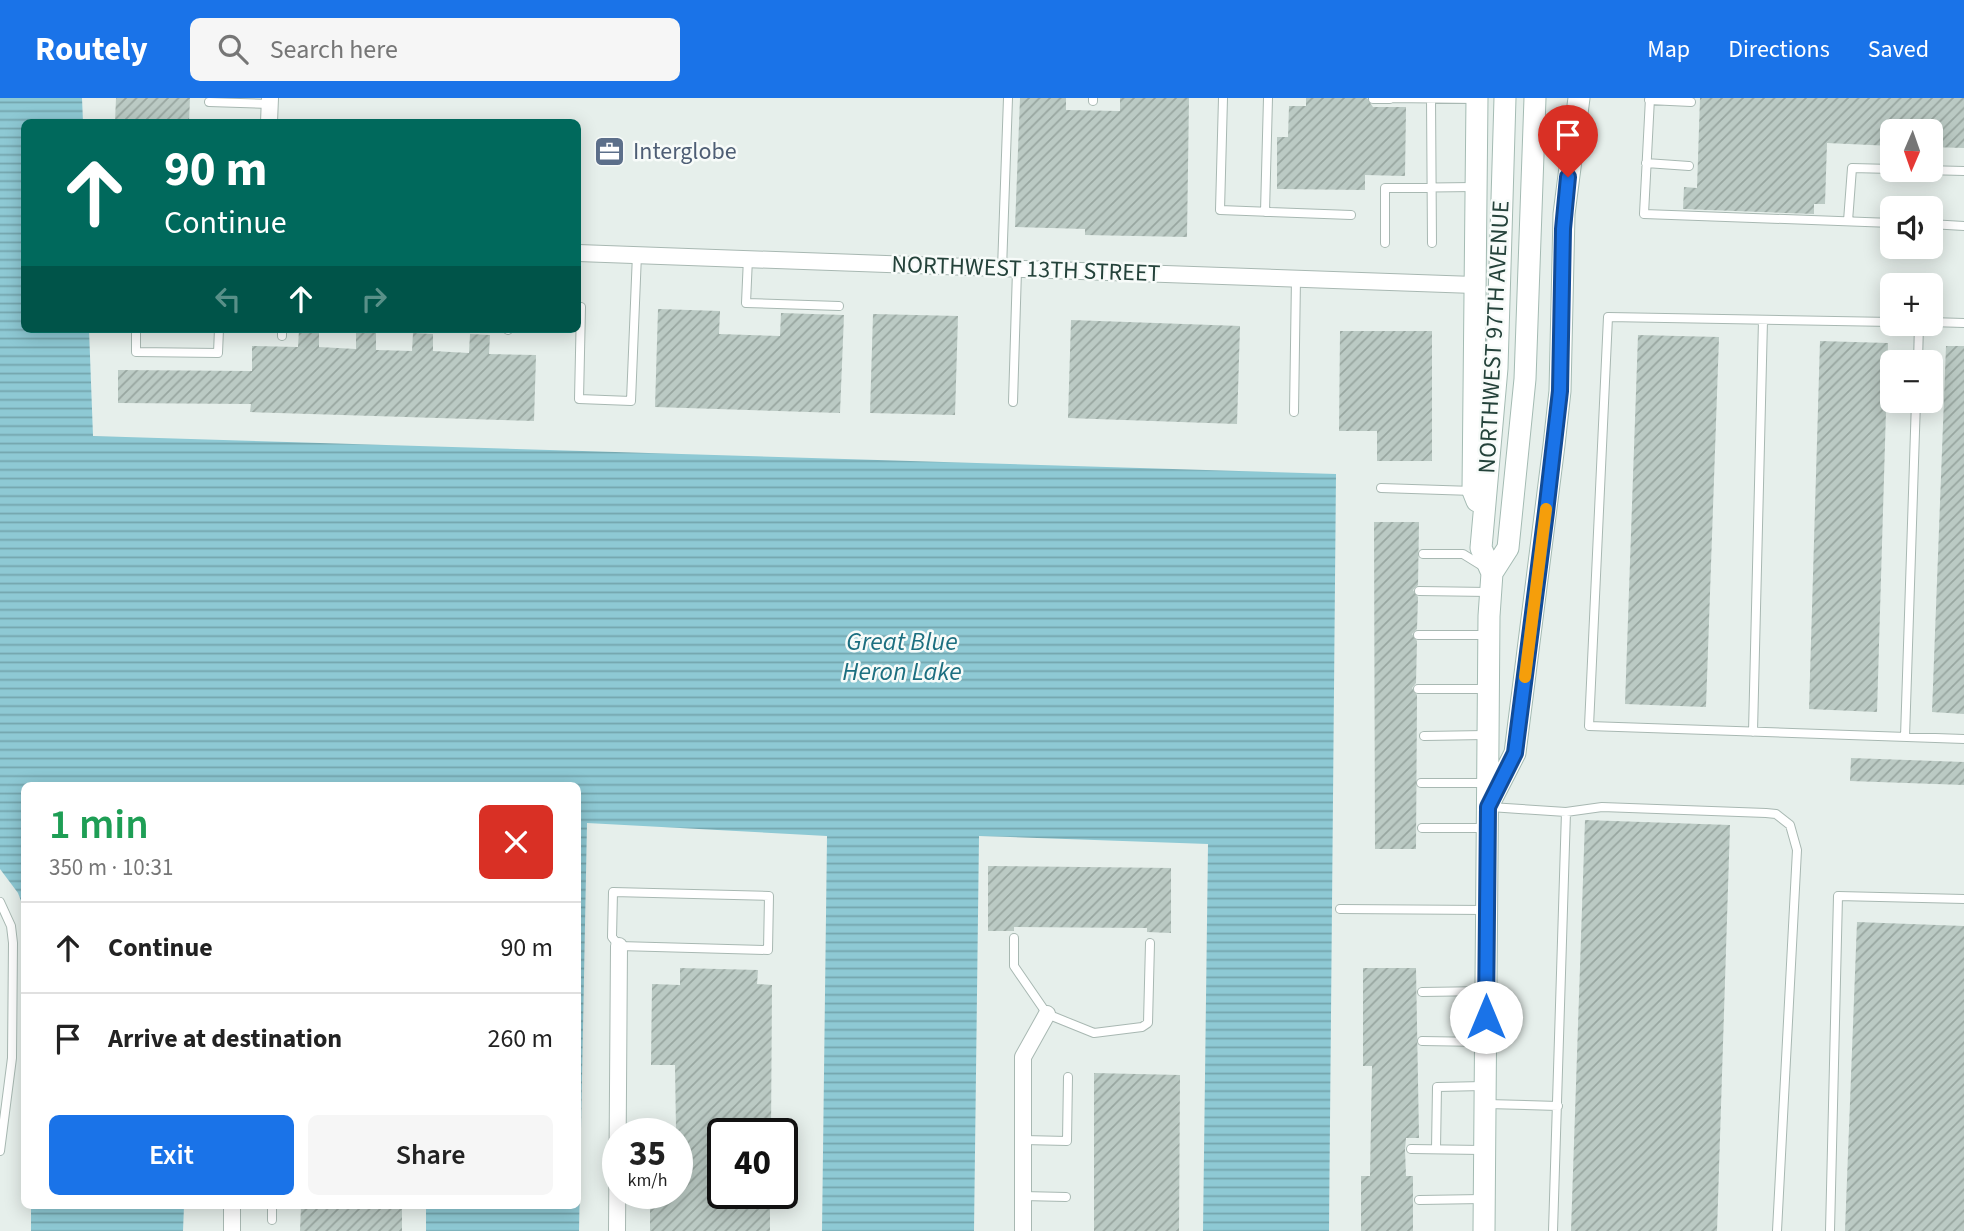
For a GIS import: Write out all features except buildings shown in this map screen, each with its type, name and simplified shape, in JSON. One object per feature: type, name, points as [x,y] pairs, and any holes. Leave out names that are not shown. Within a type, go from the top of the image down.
[{"type":"street","points":[[1477,98],[1473,491],[1483,519]]},
{"type":"street","name":"NORTHWEST 97TH AVENUE","points":[[1485,1231],[1486,910],[1492,582],[1481,548],[1497,368],[1505,98]]},
{"type":"street","name":"NORTHWEST 97TH AVENUE","points":[[1492,582],[1508,548],[1525,379],[1535,98]]},
{"type":"street","points":[[1487,818],[1515,753],[1558,417],[1563,229],[1578,98]]},
{"type":"street","points":[[269,119],[270,101]]},
{"type":"street","name":"NORTHWEST 13TH STREET","points":[[581,253],[1474,285]]},
{"type":"street","points":[[617,1231],[620,946]]},
{"type":"street","points":[[1023,1231],[1023,1057],[1047,1014]]},
{"type":"street","points":[[232,1209],[232,1231]]},
{"type":"lane","points":[[1007,98],[1013,402]]},
{"type":"lane","points":[[1223,98],[1220,210],[1351,215]]},
{"type":"lane","points":[[1265,212],[1268,98]]},
{"type":"lane","points":[[1373,99],[1477,98]]},
{"type":"lane","points":[[1432,99],[1432,243]]},
{"type":"lane","points":[[1690,102],[1649,99],[1644,214],[1880,223]]},
{"type":"lane","points":[[209,102],[270,101]]},
{"type":"lane","points":[[1646,163],[1689,166]]},
{"type":"lane","points":[[1848,222],[1852,168],[1880,169]]},
{"type":"lane","points":[[1943,170],[1964,171]]},
{"type":"lane","points":[[1385,243],[1385,188],[1475,187]]},
{"type":"lane","points":[[1943,225],[1964,226]]},
{"type":"lane","points":[[580,333],[579,399],[631,401],[638,254]]},
{"type":"lane","points":[[748,258],[746,303],[839,306]]},
{"type":"lane","points":[[1294,412],[1296,278]]},
{"type":"lane","points":[[1880,322],[1608,317],[1588,726],[1964,739]]},
{"type":"lane","points":[[1754,732],[1763,320]]},
{"type":"lane","points":[[1943,323],[1964,323]]},
{"type":"lane","points":[[136,333],[136,352],[205,353],[218,353],[219,333]]},
{"type":"lane","points":[[1905,737],[1916,413]]},
{"type":"lane","points":[[1381,488],[1473,491]]},
{"type":"lane","points":[[1423,554],[1463,554],[1492,582]]},
{"type":"lane","points":[[1419,591],[1492,582]]},
{"type":"lane","points":[[1418,635],[1489,635]]},
{"type":"lane","points":[[1418,689],[1489,690]]},
{"type":"lane","points":[[1424,736],[1488,735]]},
{"type":"lane","points":[[1422,783],[1488,783]]},
{"type":"lane","points":[[1422,828],[1487,818],[1602,807],[1766,813],[1784,819],[1794,832],[1797,850],[1777,1231]]},
{"type":"lane","points":[[1553,1231],[1566,812]]},
{"type":"lane","points":[[613,892],[769,897],[768,950],[620,946],[612,937],[613,892]]},
{"type":"lane","points":[[1830,1231],[1838,896],[1964,899]]},
{"type":"lane","points":[[0,902],[11,926],[13,956],[12,1058],[0,1151]]},
{"type":"lane","points":[[1340,909],[1486,910]]},
{"type":"lane","points":[[1014,938],[1014,966],[1047,1014],[1094,1033],[1142,1027],[1150,1016],[1150,943]]},
{"type":"lane","points":[[1422,992],[1486,991]]},
{"type":"lane","points":[[1422,1041],[1486,1042]]},
{"type":"lane","points":[[1024,1140],[1067,1141],[1068,1077]]},
{"type":"lane","points":[[1436,1149],[1437,1087],[1558,1105]]},
{"type":"lane","points":[[1411,1149],[1485,1150]]},
{"type":"lane","points":[[1023,1196],[1066,1197]]},
{"type":"lane","points":[[1419,1200],[1485,1199]]},
{"type":"lane","points":[[272,1209],[272,1220]]},
{"type":"water","name":"Great Blue Heron Lake","points":[[0,98],[82,98],[83,119],[21,119],[21,333],[89,333],[93,436],[1336,474],[1329,1231],[1203,1231],[1208,844],[979,836],[974,1231],[822,1231],[827,836],[587,823],[581,1129],[581,782],[21,782],[21,901],[0,869]]},
{"type":"water","points":[[31,1209],[184,1209],[183,1231],[31,1231]]},
{"type":"water","name":"Great Blue Heron Lake","points":[[426,1209],[579,1209],[579,1231],[426,1231]]},
{"type":"slow traffic","points":[[1525,677],[1546,509]]},
{"type":"place","name":"Interglobe","points":[[610,151]]},
{"type":"route","points":[[1486,1017],[1488,807],[1515,753],[1546,512],[1560,391],[1563,229],[1568,177]]}]
